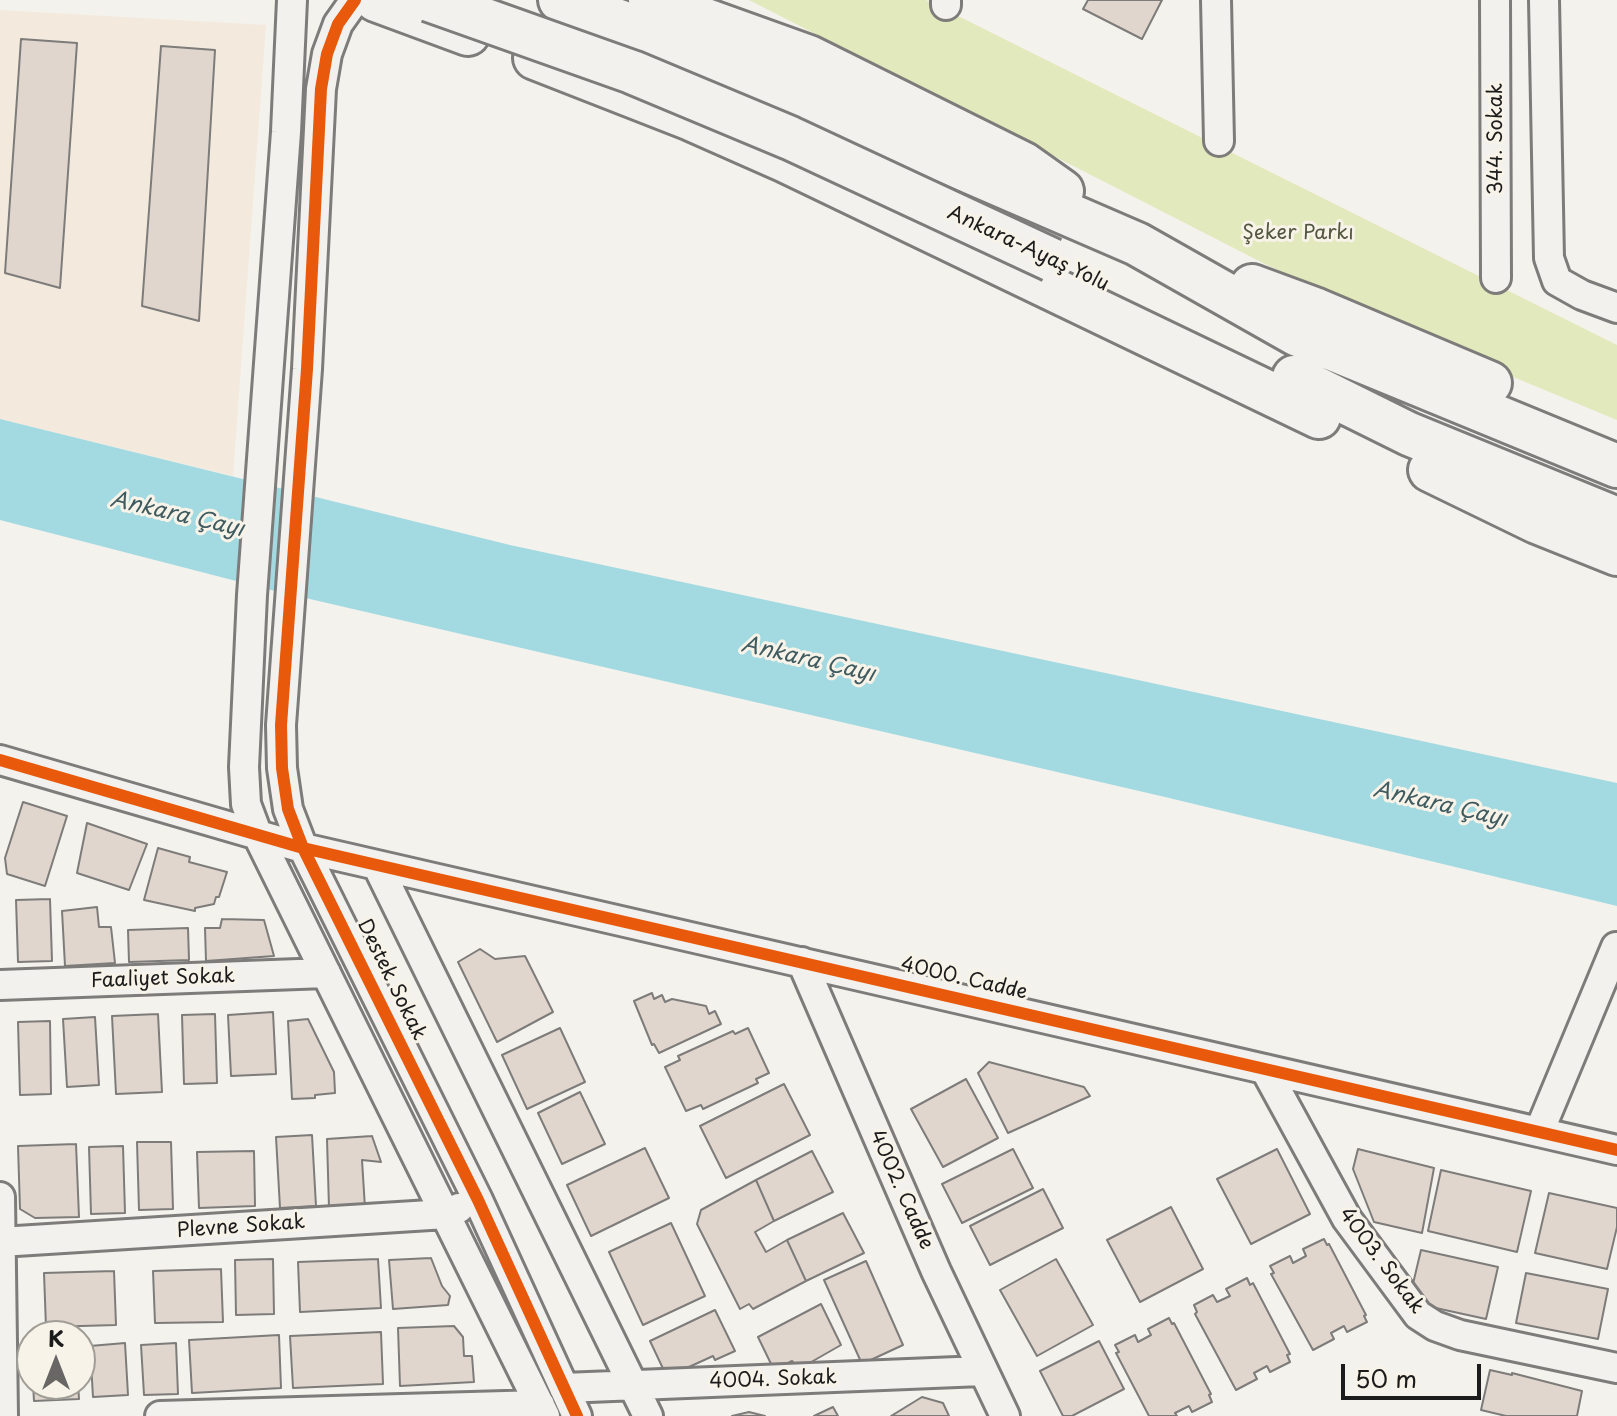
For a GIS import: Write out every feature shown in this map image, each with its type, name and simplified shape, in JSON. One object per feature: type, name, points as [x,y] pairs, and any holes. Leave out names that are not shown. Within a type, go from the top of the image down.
[{"type":"highway","points":[[376,0],[464,18],[786,161],[1537,522],[1617,554]]},
{"type":"highway","name":"Ankara-Ayaş Yolu","points":[[429,0],[632,72],[790,138],[1139,301],[1409,434],[1617,519]]},
{"type":"highway","points":[[560,0],[630,25],[1137,244],[1317,310],[1617,436]]},
{"type":"highway","points":[[650,0],[809,57],[1024,164],[1137,244],[1296,334],[1617,466]]},
{"type":"highway","points":[[1139,301],[1319,417]]},
{"type":"street","points":[[160,1416],[542,1412],[258,836],[246,804],[244,767],[252,595],[286,132],[292,0]]},
{"type":"street","name":"Destek Sokak","points":[[355,0],[338,24],[327,54],[321,89],[300,482],[281,725],[282,768],[288,809],[303,848],[478,1200],[577,1416]]},
{"type":"street","points":[[1216,0],[1219,141]]},
{"type":"street","name":"344. Sokak","points":[[1495,0],[1496,278]]},
{"type":"street","points":[[1544,0],[1549,258],[1557,281],[1582,295],[1617,308]]},
{"type":"street","points":[[0,760],[303,848]]},
{"type":"street","name":"4000. Cadde","points":[[303,848],[1617,1150]]},
{"type":"street","points":[[377,865],[648,1416]]},
{"type":"street","points":[[1539,1132],[1616,947]]},
{"type":"street","name":"4002. Cadde","points":[[802,962],[982,1371],[1005,1416]]},
{"type":"street","name":"Faaliyet Sokak","points":[[0,985],[326,973]]},
{"type":"street","name":"4003. Sokak","points":[[1265,1069],[1347,1219],[1418,1315],[1435,1326],[1460,1335],[1617,1368]]},
{"type":"street","points":[[0,1197],[3,1416]]},
{"type":"street","name":"Plevne Sokak","points":[[1,1242],[446,1214],[478,1200]]},
{"type":"street","name":"4004. Sokak","points":[[564,1388],[982,1371]]},
{"type":"shaded area","points":[[0,10],[266,25],[233,476],[0,419]]},
{"type":"green space","name":"Şeker Parkı","points":[[749,0],[926,0],[1617,345],[1617,420],[1453,352],[1265,264]]},
{"type":"water","name":"Ankara Çayı","points":[[0,419],[510,545],[1617,783],[1617,906],[1165,797],[271,590],[0,520]]},
{"type":"building","points":[[1088,0],[1162,0],[1142,39],[1083,9]]},
{"type":"building","points":[[21,39],[77,43],[60,288],[5,273]]},
{"type":"building","points":[[161,46],[215,50],[199,321],[142,306]]},
{"type":"building","points":[[23,802],[67,816],[45,886],[7,874],[5,858]]},
{"type":"building","points":[[87,823],[147,844],[129,890],[77,873]]},
{"type":"building","points":[[158,848],[190,857],[189,862],[227,872],[214,904],[195,908],[195,911],[144,900]]},
{"type":"building","points":[[50,899],[52,961],[18,962],[16,900]]},
{"type":"building","points":[[97,907],[99,927],[111,927],[115,963],[65,966],[62,911]]},
{"type":"building","points":[[222,919],[264,920],[274,956],[206,961],[205,928],[220,928]]},
{"type":"building","points":[[188,928],[189,960],[129,962],[128,930]]},
{"type":"building","points":[[480,949],[495,959],[525,956],[553,1012],[497,1042],[458,962]]},
{"type":"building","points":[[652,993],[654,999],[662,995],[665,1002],[672,999],[706,1006],[709,1014],[715,1011],[721,1024],[659,1053],[652,1045],[634,1001]]},
{"type":"building","points":[[273,1012],[276,1074],[231,1076],[228,1015]]},
{"type":"building","points":[[158,1014],[162,1092],[116,1094],[112,1016]]},
{"type":"building","points":[[215,1014],[217,1083],[184,1084],[182,1015]]},
{"type":"building","points":[[95,1017],[99,1085],[67,1087],[63,1019]]},
{"type":"building","points":[[308,1019],[334,1072],[335,1093],[292,1099],[288,1021]]},
{"type":"building","points":[[50,1021],[51,1094],[20,1095],[18,1022]]},
{"type":"building","points":[[560,1028],[585,1082],[527,1109],[502,1055]]},
{"type":"building","points":[[748,1028],[769,1073],[756,1079],[758,1083],[703,1109],[701,1105],[686,1111],[665,1067],[680,1060],[678,1056],[733,1031],[735,1034]]},
{"type":"building","points":[[989,1062],[1084,1087],[1090,1096],[1008,1133],[978,1073]]},
{"type":"building","points":[[966,1079],[998,1138],[943,1167],[911,1109]]},
{"type":"building","points":[[784,1084],[810,1135],[726,1178],[700,1126]]},
{"type":"building","points":[[580,1092],[605,1144],[562,1164],[538,1113]]},
{"type":"building","points":[[312,1135],[316,1206],[280,1208],[276,1137]]},
{"type":"building","points":[[372,1136],[381,1162],[362,1160],[365,1208],[329,1208],[327,1139]]},
{"type":"building","points":[[137,1142],[171,1142],[173,1209],[139,1210]]},
{"type":"building","points":[[76,1144],[79,1217],[35,1218],[20,1209],[18,1146]]},
{"type":"building","points":[[123,1146],[125,1213],[91,1214],[89,1147]]},
{"type":"building","points":[[645,1148],[669,1198],[591,1236],[567,1185]]},
{"type":"building","points":[[1013,1149],[1033,1188],[962,1223],[942,1184]]},
{"type":"building","points":[[1277,1149],[1310,1214],[1251,1244],[1217,1179]]},
{"type":"building","points":[[1358,1149],[1434,1168],[1422,1233],[1374,1222],[1353,1169]]},
{"type":"building","points":[[254,1151],[255,1206],[199,1208],[197,1152]]},
{"type":"building","points":[[812,1151],[833,1192],[774,1221],[756,1180]]},
{"type":"building","points":[[1441,1170],[1531,1191],[1517,1252],[1428,1231]]},
{"type":"building","points":[[756,1180],[774,1221],[755,1232],[766,1252],[787,1240],[806,1281],[753,1309],[749,1304],[740,1309],[697,1224],[701,1210]]},
{"type":"building","points":[[1043,1189],[1063,1228],[990,1265],[970,1226]]},
{"type":"building","points":[[1549,1193],[1617,1208],[1617,1227],[1607,1269],[1535,1253]]},
{"type":"building","points":[[1171,1207],[1203,1269],[1140,1302],[1107,1240]]},
{"type":"building","points":[[843,1213],[864,1253],[806,1281],[787,1240]]},
{"type":"building","points":[[671,1223],[705,1296],[643,1325],[609,1252]]},
{"type":"building","points":[[1324,1239],[1367,1322],[1347,1332],[1344,1326],[1331,1333],[1334,1339],[1313,1350],[1271,1274],[1274,1273],[1270,1266],[1290,1256],[1293,1263],[1306,1256],[1303,1249]]},
{"type":"building","points":[[1421,1250],[1498,1267],[1486,1319],[1422,1305],[1412,1288]]},
{"type":"building","points":[[431,1258],[442,1286],[450,1296],[448,1305],[393,1309],[389,1260]]},
{"type":"building","points":[[273,1259],[274,1314],[236,1315],[235,1260]]},
{"type":"building","points":[[378,1259],[381,1308],[300,1312],[298,1262]]},
{"type":"building","points":[[1056,1259],[1093,1325],[1037,1356],[1000,1290]]},
{"type":"building","points":[[866,1261],[903,1345],[862,1364],[824,1280]]},
{"type":"building","points":[[221,1269],[223,1322],[155,1323],[153,1271]]},
{"type":"building","points":[[114,1271],[116,1325],[96,1326],[96,1320],[46,1320],[44,1273]]},
{"type":"building","points":[[1526,1273],[1608,1289],[1598,1339],[1516,1323]]},
{"type":"building","points":[[1247,1278],[1250,1285],[1253,1283],[1290,1354],[1287,1355],[1290,1362],[1270,1372],[1267,1366],[1254,1373],[1257,1379],[1236,1390],[1195,1314],[1194,1305],[1213,1295],[1217,1302],[1230,1296],[1226,1289]]},
{"type":"building","points":[[821,1304],[841,1345],[799,1369],[792,1361],[774,1370],[758,1337]]},
{"type":"building","points":[[715,1310],[735,1351],[715,1360],[713,1356],[667,1377],[650,1341]]},
{"type":"building","points":[[1169,1318],[1211,1394],[1212,1402],[1192,1412],[1189,1406],[1175,1413],[1177,1416],[1149,1416],[1116,1353],[1119,1352],[1115,1345],[1135,1335],[1138,1342],[1151,1335],[1148,1329]]},
{"type":"building","points":[[454,1326],[463,1337],[464,1356],[472,1356],[474,1382],[400,1386],[398,1328]]},
{"type":"building","points":[[381,1332],[383,1384],[293,1388],[290,1336]]},
{"type":"building","points":[[279,1335],[281,1388],[192,1393],[189,1340]]},
{"type":"building","points":[[1099,1341],[1124,1389],[1072,1416],[1063,1416],[1040,1371]]},
{"type":"building","points":[[125,1343],[128,1395],[96,1397],[96,1345]]},
{"type":"building","points":[[176,1343],[178,1394],[144,1395],[141,1345]]},
{"type":"building","points":[[1490,1370],[1582,1391],[1577,1416],[1506,1416],[1481,1410]]},
{"type":"building","points":[[922,1397],[943,1403],[949,1416],[891,1416]]},
{"type":"building","points":[[833,1407],[838,1416],[814,1416]]},
{"type":"building","points":[[749,1412],[765,1416],[732,1416]]},
{"type":"cycle path","points":[[355,0],[338,24],[327,54],[321,89],[307,369],[281,725],[282,768],[288,809],[303,848],[478,1200],[577,1416]]},
{"type":"cycle path","points":[[0,760],[303,848],[1617,1150]]}]
